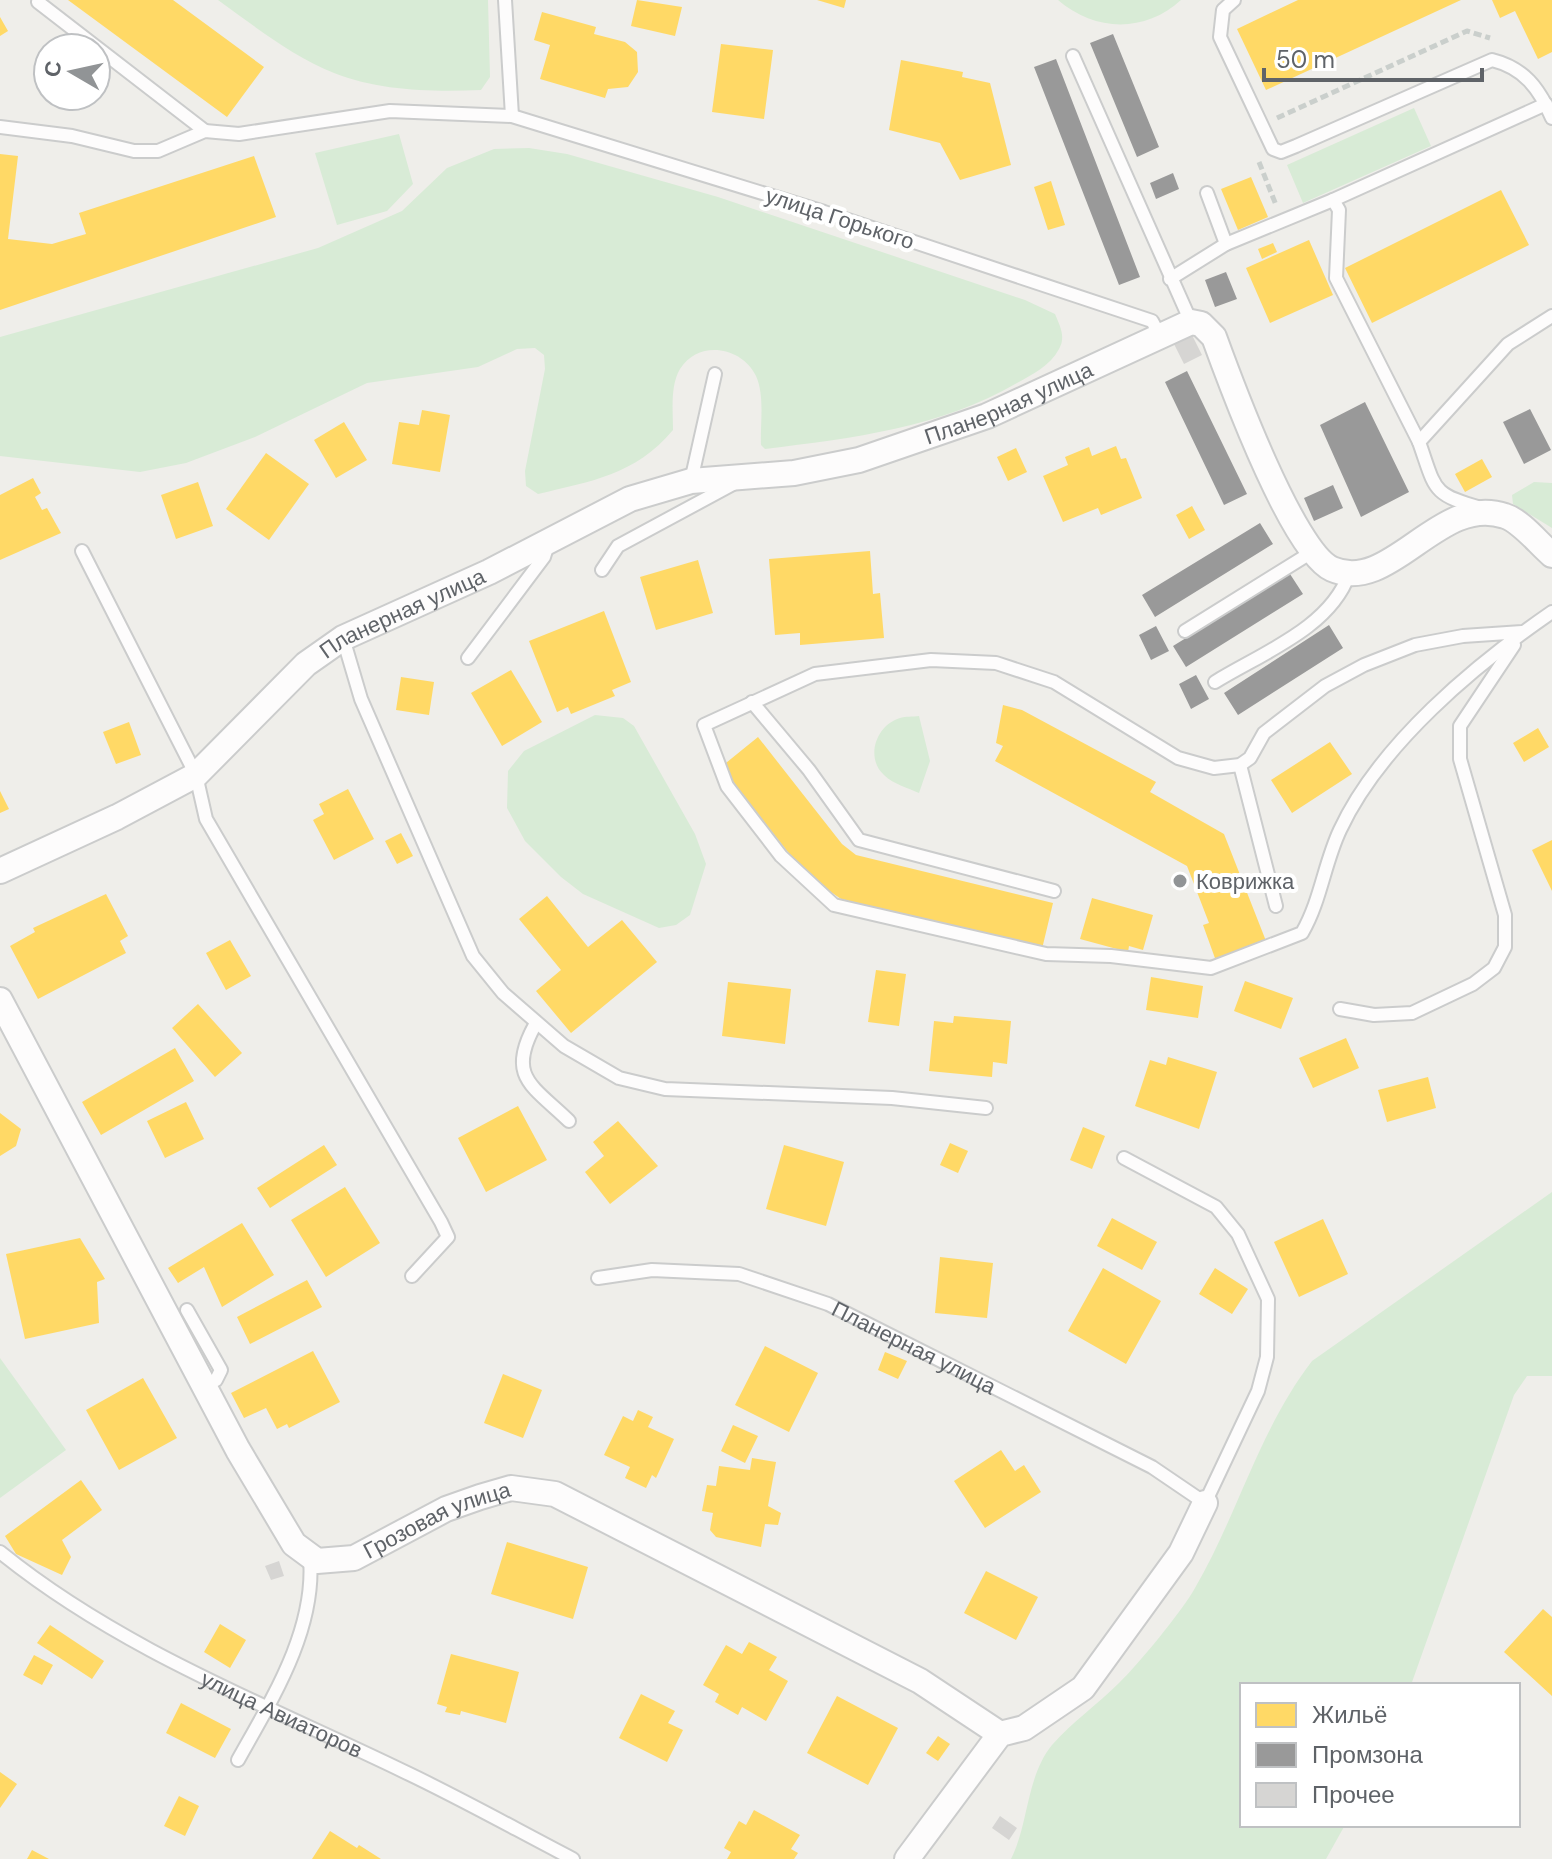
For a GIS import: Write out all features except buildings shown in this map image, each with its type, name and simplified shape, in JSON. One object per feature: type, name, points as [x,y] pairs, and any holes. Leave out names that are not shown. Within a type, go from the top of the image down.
[{"type":"street","name":"Планерная улица","points":[[196,775],[306,664],[343,638],[549,541],[630,499],[691,481],[739,480],[859,460],[987,416],[1159,334],[1191,322]]},
{"type":"street","points":[[1191,322],[1201,324],[1214,337],[1268,472],[1312,552],[1331,569],[1349,574],[1364,572],[1459,517],[1479,513],[1507,516],[1552,555]]},
{"type":"street","points":[[0,871],[196,775]]},
{"type":"street","points":[[0,1000],[203,1386],[294,1544],[310,1558]]},
{"type":"street","name":"Грозовая улица","points":[[310,1558],[317,1561],[354,1558],[446,1509],[511,1488],[555,1494],[920,1681],[1000,1734]]},
{"type":"street","points":[[907,1859],[1000,1734],[1024,1728],[1083,1688],[1181,1553],[1205,1503]]},
{"type":"lane","points":[[505,0],[512,116]]},
{"type":"lane","points":[[1234,0],[1223,10],[1220,37],[1273,149],[1281,152],[1492,60],[1507,64],[1539,89],[1552,118]]},
{"type":"lane","points":[[0,127],[72,136],[134,151],[158,151],[205,131],[38,2]]},
{"type":"lane","points":[[1073,56],[1191,322]]},
{"type":"lane","points":[[1170,279],[1226,244],[1333,200],[1546,104]]},
{"type":"lane","name":"улица Горького","points":[[205,131],[239,134],[390,111],[512,116],[824,212],[1152,321],[1159,334]]},
{"type":"lane","points":[[1207,193],[1226,244]]},
{"type":"lane","points":[[1333,200],[1339,210],[1336,278],[1445,498],[1507,516]]},
{"type":"lane","points":[[1419,442],[1508,344],[1530,327],[1552,316]]},
{"type":"lane","points":[[691,481],[715,374]]},
{"type":"lane","points":[[602,570],[618,546],[739,480]]},
{"type":"lane","points":[[468,658],[544,557],[549,541]]},
{"type":"lane","points":[[82,551],[196,775],[206,819],[448,1237],[412,1276]]},
{"type":"lane","points":[[1185,631],[1312,552]]},
{"type":"lane","points":[[1215,682],[1321,617],[1343,592],[1349,574]]},
{"type":"lane","points":[[1522,632],[1463,636],[1415,645],[1364,665],[1325,686],[1264,733],[1250,758],[1240,765],[1214,768],[1178,758],[1054,682],[996,663],[931,660],[815,674],[704,725],[727,786],[781,856],[834,905],[1046,954],[1111,956],[1211,968],[1302,933],[1318,905],[1340,831],[1360,795],[1401,742],[1438,705],[1522,632],[1552,612]]},
{"type":"lane","points":[[1340,1009],[1374,1015],[1412,1013],[1473,984],[1494,968],[1505,947],[1505,915],[1460,759],[1460,726],[1522,632]]},
{"type":"lane","points":[[343,638],[361,699],[473,956],[535,1025],[619,1078],[665,1089],[892,1098],[986,1108]]},
{"type":"lane","points":[[752,702],[809,770],[859,840],[1054,891]]},
{"type":"lane","points":[[1240,765],[1276,906]]},
{"type":"lane","points":[[535,1025],[520,1057],[522,1070],[529,1082],[569,1121]]},
{"type":"lane","points":[[1124,1158],[1216,1207],[1238,1234],[1268,1299],[1267,1357],[1258,1391],[1205,1503]]},
{"type":"lane","name":"Планерная улица","points":[[598,1278],[652,1270],[739,1274],[828,1304],[1152,1467],[1205,1503]]},
{"type":"lane","points":[[187,1310],[221,1370],[216,1380],[203,1386]]},
{"type":"lane","name":"улица Авиаторов","points":[[0,1552],[116,1633],[266,1709],[406,1772],[573,1859]]},
{"type":"lane","points":[[238,1760],[280,1682],[308,1603],[310,1558]]},
{"type":"path","points":[[1282,221],[1259,167],[1261,125],[1467,31],[1500,42]]},
{"type":"green space","points":[[218,0],[488,0],[490,77],[481,90],[463,91],[406,89],[351,79],[318,66],[288,49]]},
{"type":"green space","points":[[1058,0],[1181,0],[1152,18],[1120,24],[1088,18]]},
{"type":"green space","points":[[1414,108],[1431,146],[1303,203],[1287,165]]},
{"type":"green space","points":[[399,134],[413,184],[387,211],[337,225],[315,153]]},
{"type":"green space","points":[[529,148],[567,154],[718,197],[1025,300],[1055,314],[1062,332],[1061,345],[1051,360],[1035,373],[958,411],[895,429],[765,449],[761,445],[762,410],[756,376],[741,358],[731,353],[709,350],[698,353],[688,359],[677,376],[673,430],[659,445],[628,467],[612,474],[538,494],[526,486],[525,471],[545,369],[544,355],[535,348],[517,349],[478,367],[367,383],[255,437],[186,463],[140,472],[0,456],[0,337],[318,248],[402,211],[447,168],[494,149]]},
{"type":"green space","points":[[1534,482],[1552,483],[1552,528],[1513,504],[1512,495]]},
{"type":"green space","points":[[595,715],[623,718],[634,726],[695,834],[706,864],[690,915],[676,925],[659,928],[583,894],[525,841],[507,808],[508,771],[524,751]]},
{"type":"green space","points":[[919,716],[930,761],[919,793],[884,775],[878,768],[874,751],[885,727],[902,717]]},
{"type":"green space","points":[[1552,1192],[1552,1376],[1527,1376],[1514,1395],[1412,1683],[1240,1683],[1240,1827],[1344,1827],[1326,1859],[1011,1859],[1032,1786],[1044,1758],[1059,1737],[1127,1675],[1189,1598],[1224,1531],[1277,1415],[1312,1361]]},
{"type":"green space","points":[[0,1358],[66,1450],[0,1498]]},
{"type":"place","name":"Коврижка","points":[[1180,881]]}]
